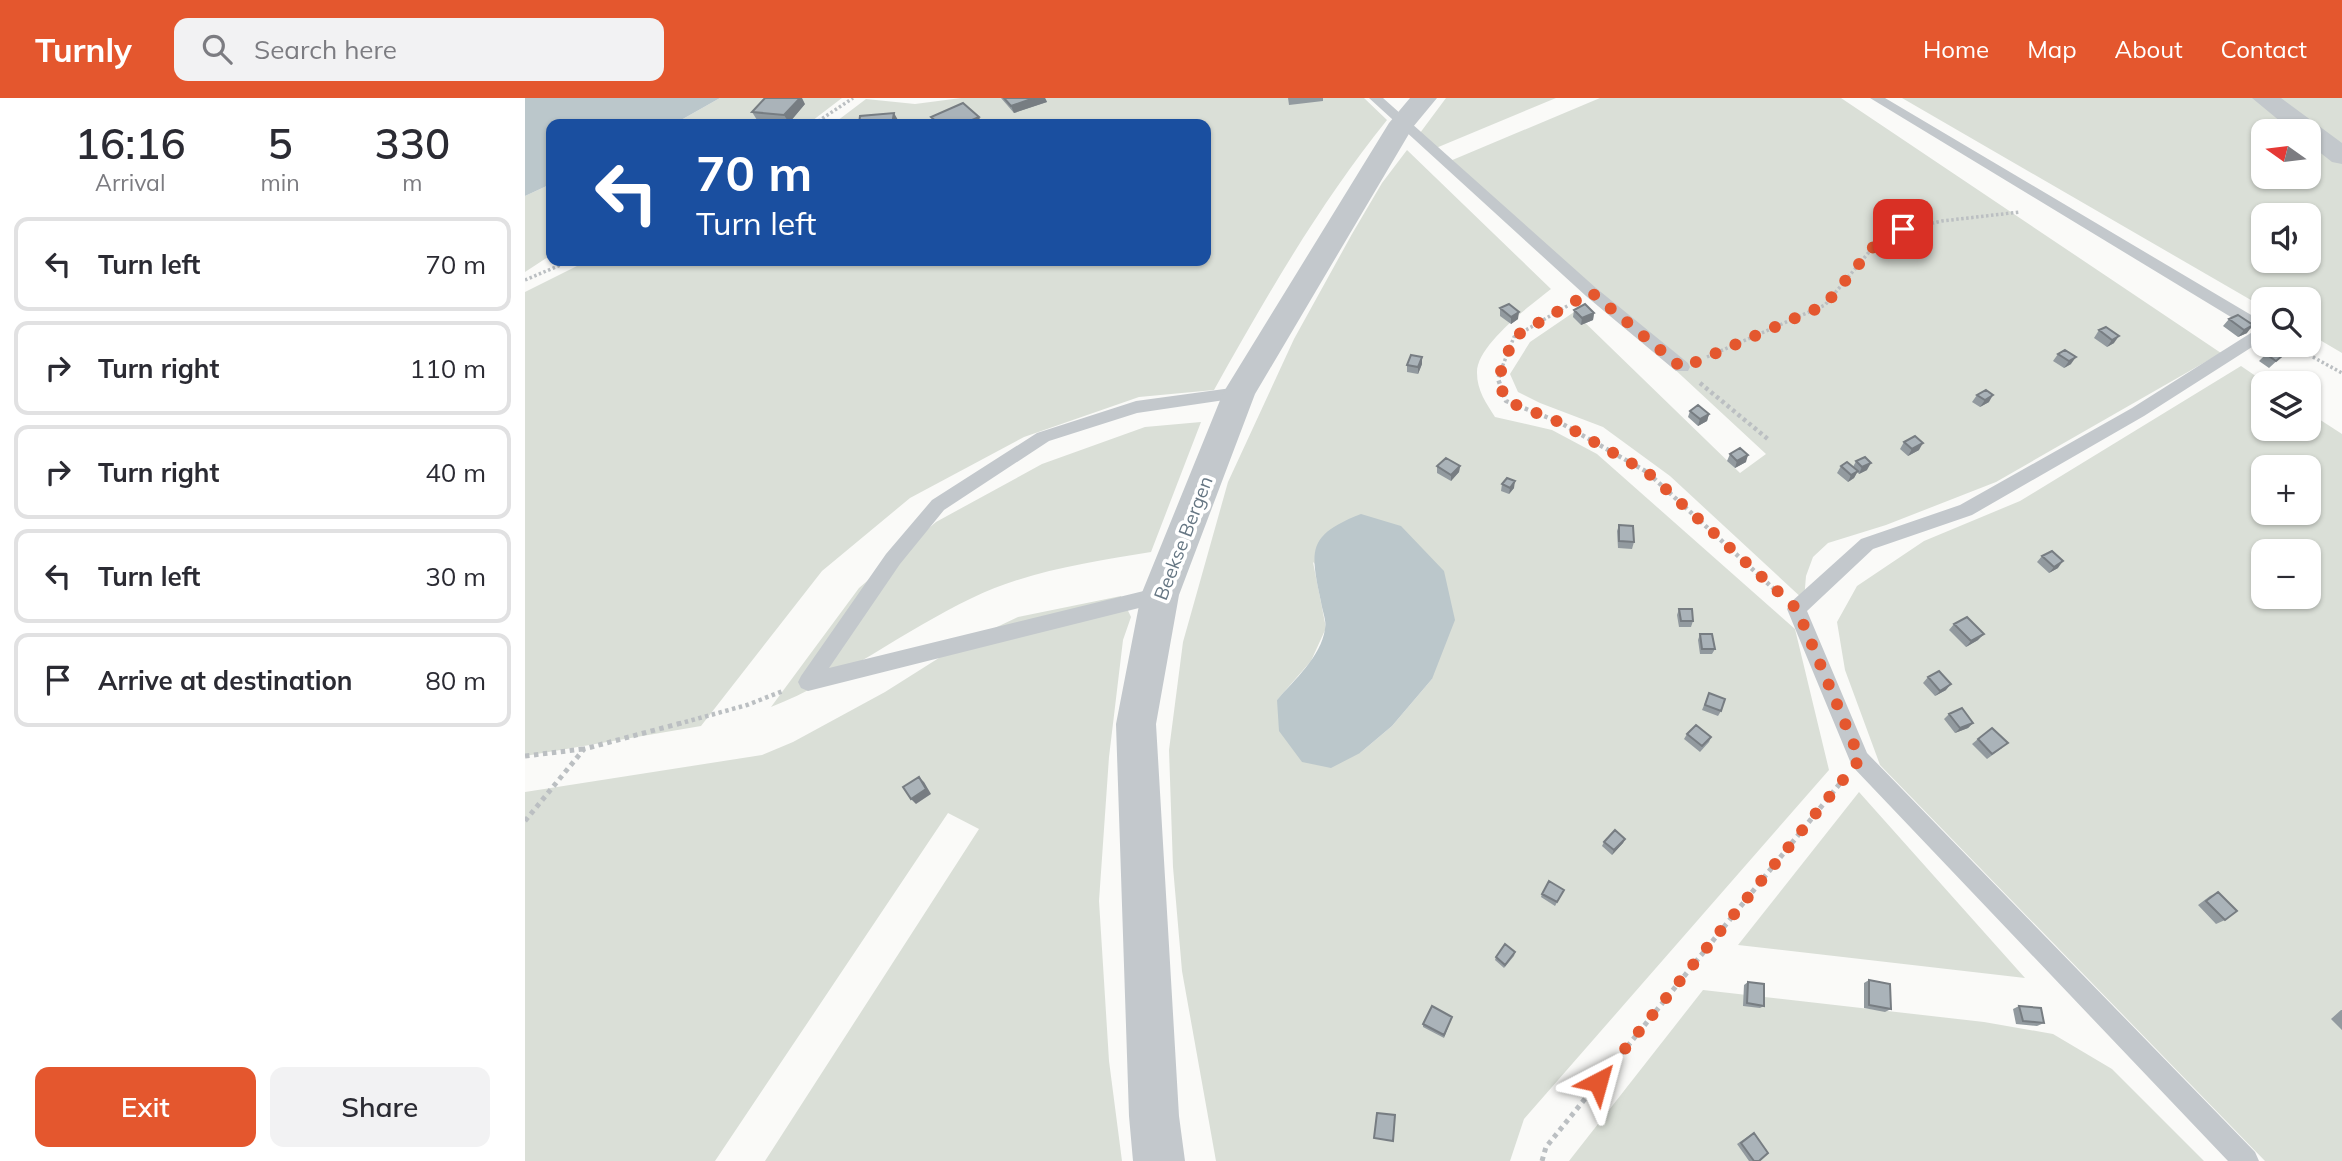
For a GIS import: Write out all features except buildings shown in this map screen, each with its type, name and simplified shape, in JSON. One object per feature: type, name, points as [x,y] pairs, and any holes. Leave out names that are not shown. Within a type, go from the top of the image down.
[{"type":"street","points":[[2265,98],[2342,156]]},
{"type":"street","name":"Beekse Bergen","points":[[1159,1161],[1154,1116],[1136,724],[1160,596],[1239,393],[1413,111]]},
{"type":"lane","points":[[1375,98],[1413,111],[1591,292],[1682,368]]},
{"type":"lane","points":[[1875,98],[2251,323]]},
{"type":"lane","points":[[2246,1161],[1860,759],[1797,609],[1867,544],[1966,510],[2138,412],[2251,338]]},
{"type":"lane","points":[[808,681],[893,559],[938,505],[1043,437],[1136,407],[1239,393]]},
{"type":"lane","points":[[808,681],[1160,596]]},
{"type":"path","points":[[822,119],[853,98]]},
{"type":"path","points":[[1769,440],[1682,368],[1825,305],[1884,234],[1942,221],[2059,207]]},
{"type":"path","points":[[525,280],[559,266]]},
{"type":"path","points":[[1591,292],[1514,337],[1498,379],[1506,401],[1559,422],[1647,472],[1797,609]]},
{"type":"path","points":[[2313,357],[2342,373]]},
{"type":"path","points":[[525,756],[584,749],[747,705],[808,681]]},
{"type":"path","points":[[525,821],[584,749]]},
{"type":"path","points":[[1542,1161],[1546,1147],[1860,759]]},
{"type":"shaded area","points":[[525,98],[720,98],[683,119],[546,119],[546,186],[525,196]]},
{"type":"shaded area","points":[[720,98],[842,98],[815,119],[683,119]]},
{"type":"shaded area","points":[[961,98],[1364,98],[1387,120],[1317,217],[1214,390],[1139,397],[1024,437],[910,498],[822,571],[701,726],[525,756],[525,292],[577,266],[1211,266],[1211,119],[840,119],[866,99],[915,104]]},
{"type":"shaded area","points":[[1446,98],[1556,98],[1436,148],[1420,133]]},
{"type":"shaded area","points":[[1600,98],[1841,98],[2221,353],[1996,482],[1886,525],[1828,543],[1813,557],[1806,576],[1804,600],[1670,476],[1603,427],[1518,392],[1510,374],[1530,342],[1574,312],[1740,473],[1766,454],[1450,161]]},
{"type":"shaded area","points":[[1902,98],[2342,98],[2342,353],[2321,341],[2321,287],[2251,287],[2251,300]]},
{"type":"shaded area","points":[[1407,150],[1551,289],[1506,327],[1485,350],[1477,373],[1485,401],[1495,417],[1552,430],[1597,454],[1795,629],[1829,770],[1524,1119],[1510,1161],[1216,1161],[1182,971],[1173,867],[1169,750],[1183,642],[1228,482],[1294,339],[1382,183]],"holes":[[[1313,562],[1432,679],[1392,726],[1360,753],[1277,700],[1311,661],[1326,628]]]},
{"type":"shaded area","points":[[546,186],[546,258],[525,272],[525,196]]},
{"type":"shaded area","points":[[2241,366],[2251,373],[2251,441],[2321,441],[2321,420],[2342,434],[2342,1161],[2265,1161],[1880,765],[1845,670],[1837,622],[1857,586],[1924,541],[2020,501]]},
{"type":"shaded area","points":[[1201,422],[1151,552],[1037,574],[993,589],[946,611],[823,683],[771,707],[859,588],[936,522],[1042,464],[1145,427]]},
{"type":"shaded area","points":[[1361,514],[1401,526],[1444,571],[1455,620],[1432,679],[1392,726],[1360,753],[1331,768],[1302,762],[1279,731],[1277,700],[1306,668],[1318,649],[1325,629],[1315,569],[1317,546],[1330,529]]},
{"type":"shaded area","points":[[1121,596],[1131,617],[1123,640],[1109,757],[1099,901],[1109,1061],[1122,1161],[765,1161],[979,829],[948,813],[715,1161],[525,1161],[525,792],[762,755],[793,742],[885,692],[961,644],[1018,617]]},
{"type":"shaded area","points":[[1859,792],[2025,978],[1738,945]]},
{"type":"shaded area","points":[[1703,990],[1984,1022],[2053,1034],[2112,1069],[2204,1161],[1569,1161]]},
{"type":"route","points":[[1598,1082],[1860,759],[1797,609],[1647,472],[1559,422],[1506,401],[1498,379],[1514,337],[1591,292],[1682,368],[1825,305],[1884,234],[1903,229]]}]
